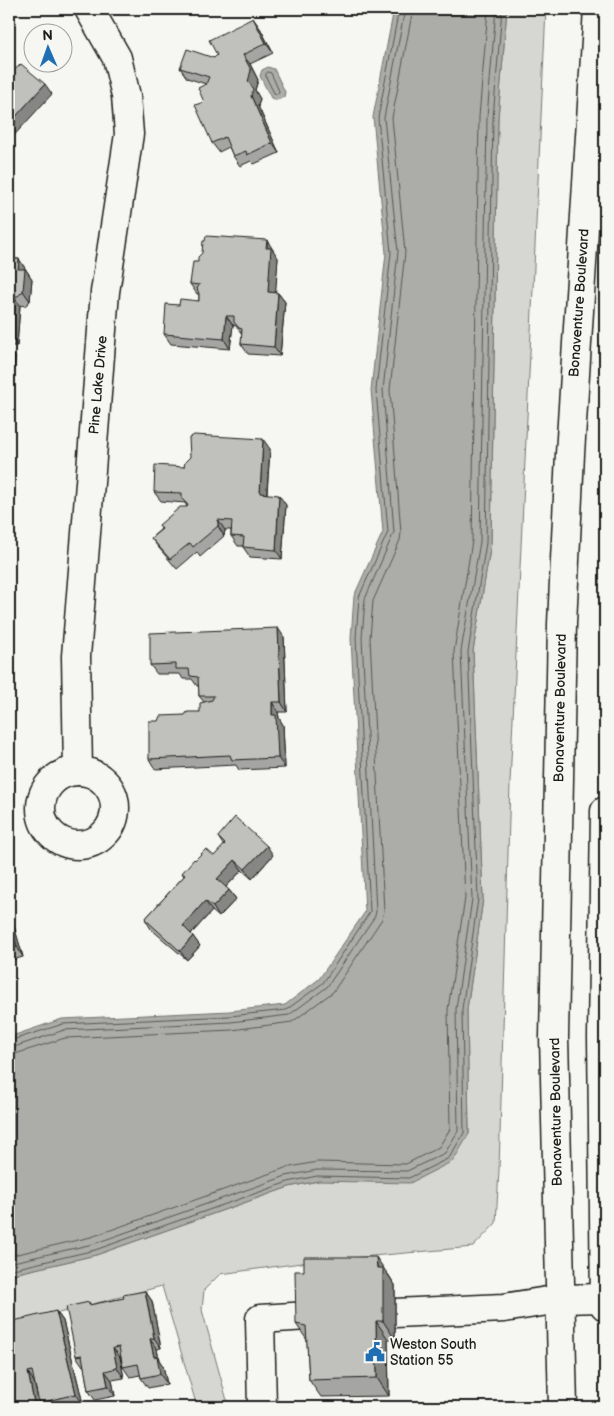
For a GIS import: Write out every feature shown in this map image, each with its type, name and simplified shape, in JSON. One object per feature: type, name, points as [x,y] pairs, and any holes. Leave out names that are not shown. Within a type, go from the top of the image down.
[{"type":"main road","name":"Pine Lake Drive","points":[[78,770],[76,656],[105,292],[129,134],[126,96],[117,58],[88,9]]},
{"type":"main road","name":"Bonaventure Boulevard","points":[[562,1407],[554,1037],[562,624],[570,454],[598,9]]},
{"type":"main road","points":[[605,811],[602,1037],[605,1306]]},
{"type":"main road","points":[[395,1313],[504,1308],[560,1299],[605,1298]]},
{"type":"main road","points":[[262,1407],[260,1320],[308,1316]]},
{"type":"shaded area","points":[[507,9],[546,9],[510,783],[496,1223],[473,1247],[316,1261],[220,1274],[204,1290],[202,1310],[230,1407],[197,1407],[162,1286],[9,1326],[9,1275],[96,1255],[289,1187],[318,1181],[469,1134],[467,1009],[483,899],[473,651],[491,543],[498,118]]},
{"type":"water","points":[[394,9],[507,9],[498,118],[491,543],[473,651],[483,899],[467,1009],[469,1134],[453,1161],[410,1183],[318,1181],[289,1187],[96,1255],[9,1275],[9,1037],[62,1019],[230,1011],[285,1005],[319,979],[365,912],[351,638],[354,596],[383,532],[371,390],[386,253],[373,117]]},
{"type":"water","points":[[268,67],[274,69],[285,92],[284,97],[277,100],[271,98],[260,76],[262,70]]},
{"type":"building","points":[[253,18],[266,43],[243,55],[251,70],[248,82],[253,89],[251,96],[272,143],[247,155],[246,151],[233,156],[225,137],[212,143],[195,105],[204,102],[198,88],[206,84],[209,77],[180,68],[187,49],[214,58],[217,55],[209,40]]},
{"type":"building","points":[[21,64],[22,72],[31,72],[45,84],[9,124],[9,75]]},
{"type":"building","points":[[206,236],[267,240],[266,248],[271,248],[268,292],[278,293],[274,347],[241,344],[242,329],[234,322],[234,316],[226,316],[224,339],[164,334],[166,304],[179,305],[180,299],[199,301],[197,288],[200,285],[190,284],[193,262],[198,262]]},
{"type":"building","points":[[9,259],[19,259],[18,269],[25,269],[23,291],[18,296],[13,296],[10,336],[9,336]]},
{"type":"building","points":[[194,435],[263,439],[260,493],[279,495],[276,550],[243,547],[244,537],[231,536],[232,521],[218,520],[218,526],[193,547],[190,543],[170,559],[151,538],[162,529],[159,525],[180,507],[187,507],[188,505],[182,499],[182,493],[154,492],[155,465],[184,467],[185,462],[190,457],[189,438]]},
{"type":"building","points":[[278,628],[281,702],[272,702],[272,715],[276,715],[278,758],[232,760],[230,755],[149,759],[149,721],[158,721],[160,716],[200,712],[200,703],[212,700],[214,696],[199,696],[198,677],[190,676],[189,669],[176,669],[176,664],[150,665],[150,633]]},
{"type":"building","points":[[235,817],[267,846],[245,869],[235,860],[217,879],[229,890],[213,907],[205,901],[183,926],[193,936],[180,951],[145,919],[185,875],[182,873],[194,859],[206,849],[214,856],[225,844],[218,837]]},
{"type":"building","points":[[9,920],[17,947],[9,950]]},
{"type":"building","points":[[304,1257],[376,1257],[377,1268],[383,1268],[383,1321],[376,1321],[377,1378],[309,1380],[306,1326],[296,1324],[295,1271],[304,1271]]},
{"type":"building","points":[[145,1291],[154,1338],[150,1339],[154,1357],[157,1356],[160,1374],[141,1378],[138,1364],[123,1367],[119,1347],[113,1348],[117,1368],[105,1371],[108,1386],[88,1390],[82,1355],[76,1356],[66,1307],[89,1302],[89,1305],[124,1298],[123,1295]]},
{"type":"building","points":[[56,1311],[76,1394],[39,1403],[32,1371],[28,1372],[34,1403],[9,1407],[9,1322]]},
{"type":"place","name":"Weston South Station 55","points":[[375,1352]]}]
